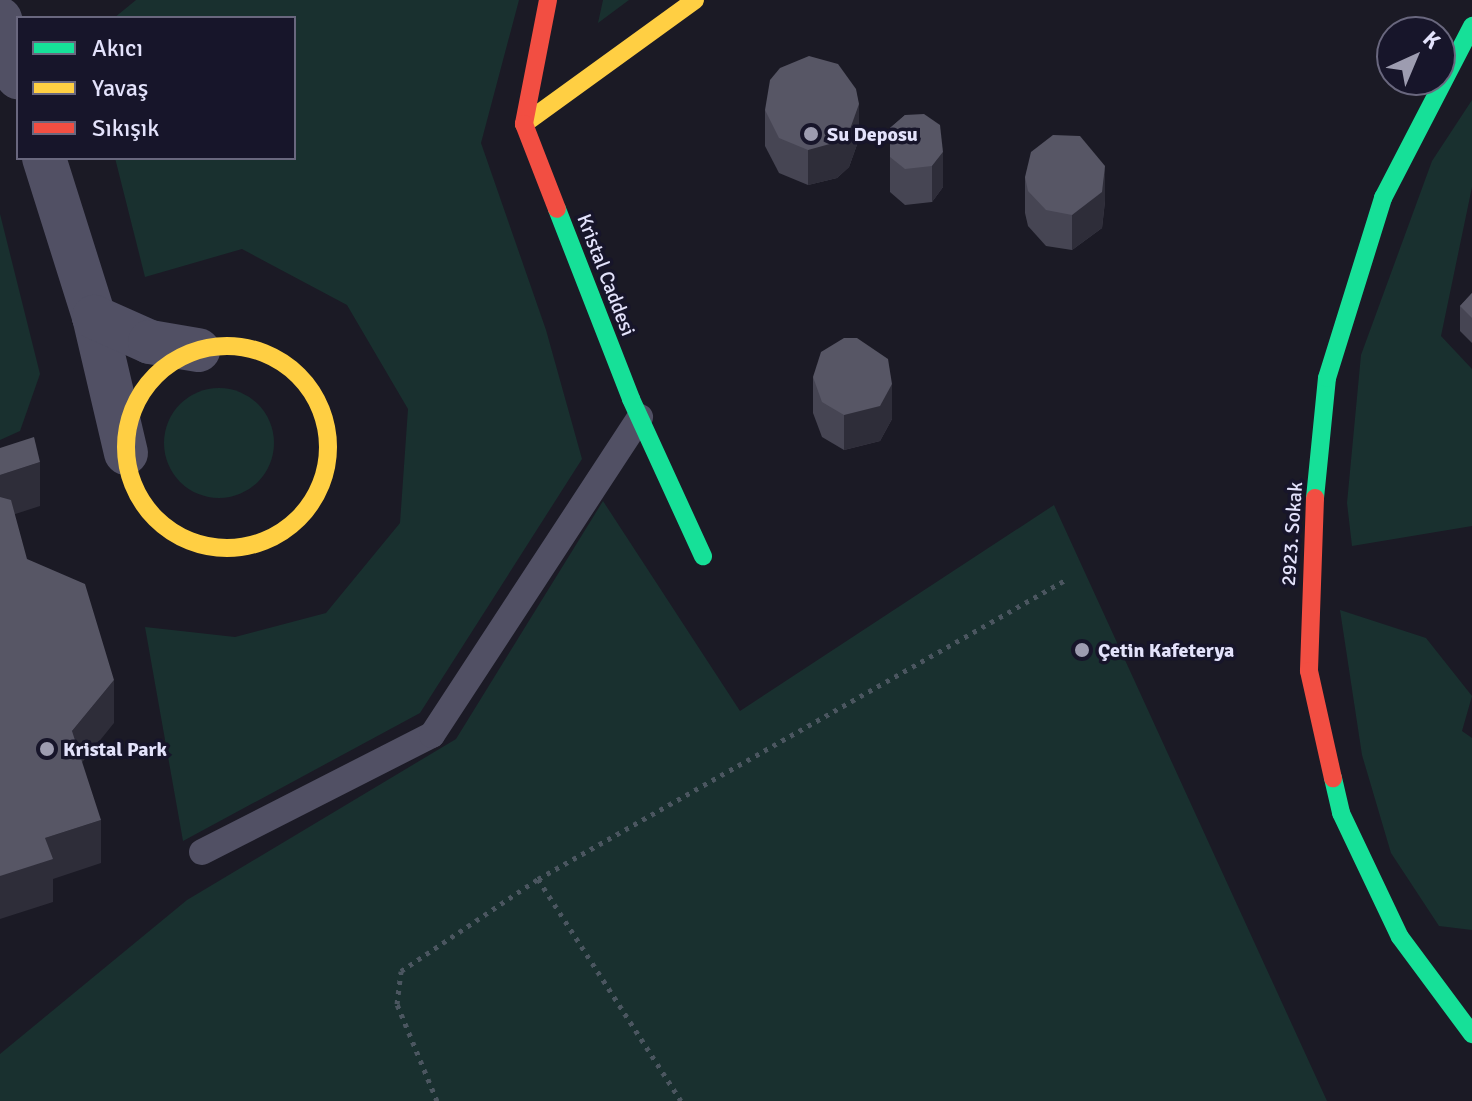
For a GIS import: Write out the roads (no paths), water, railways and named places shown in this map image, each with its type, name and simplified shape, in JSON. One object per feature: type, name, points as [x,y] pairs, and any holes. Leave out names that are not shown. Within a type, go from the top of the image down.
[{"type":"street","points":[[524,124],[548,0]]},
{"type":"street","points":[[524,124],[695,0]]},
{"type":"street","points":[[0,19],[16,71]]},
{"type":"street","name":"2923. Sokak","points":[[1472,26],[1383,198],[1327,378],[1310,547],[1309,671],[1341,813],[1400,937],[1472,1034]]},
{"type":"street","name":"Kristal Caddesi","points":[[524,124],[640,417],[703,556]]},
{"type":"street","points":[[45,160],[94,317],[134,488],[153,517],[182,538],[216,548],[261,541],[283,532],[308,508],[323,480],[328,449],[324,418],[310,389],[289,366],[260,352],[229,345],[198,350],[170,363],[144,388],[129,419],[126,453]]},
{"type":"street","points":[[94,317],[150,342],[198,350]]},
{"type":"lane","points":[[202,852],[432,735],[640,417]]},
{"type":"place","name":"Su Deposu","points":[[811,134]]},
{"type":"place","name":"Çetin Kafeterya","points":[[1082,650]]},
{"type":"place","name":"Kristal Park","points":[[47,749]]}]
